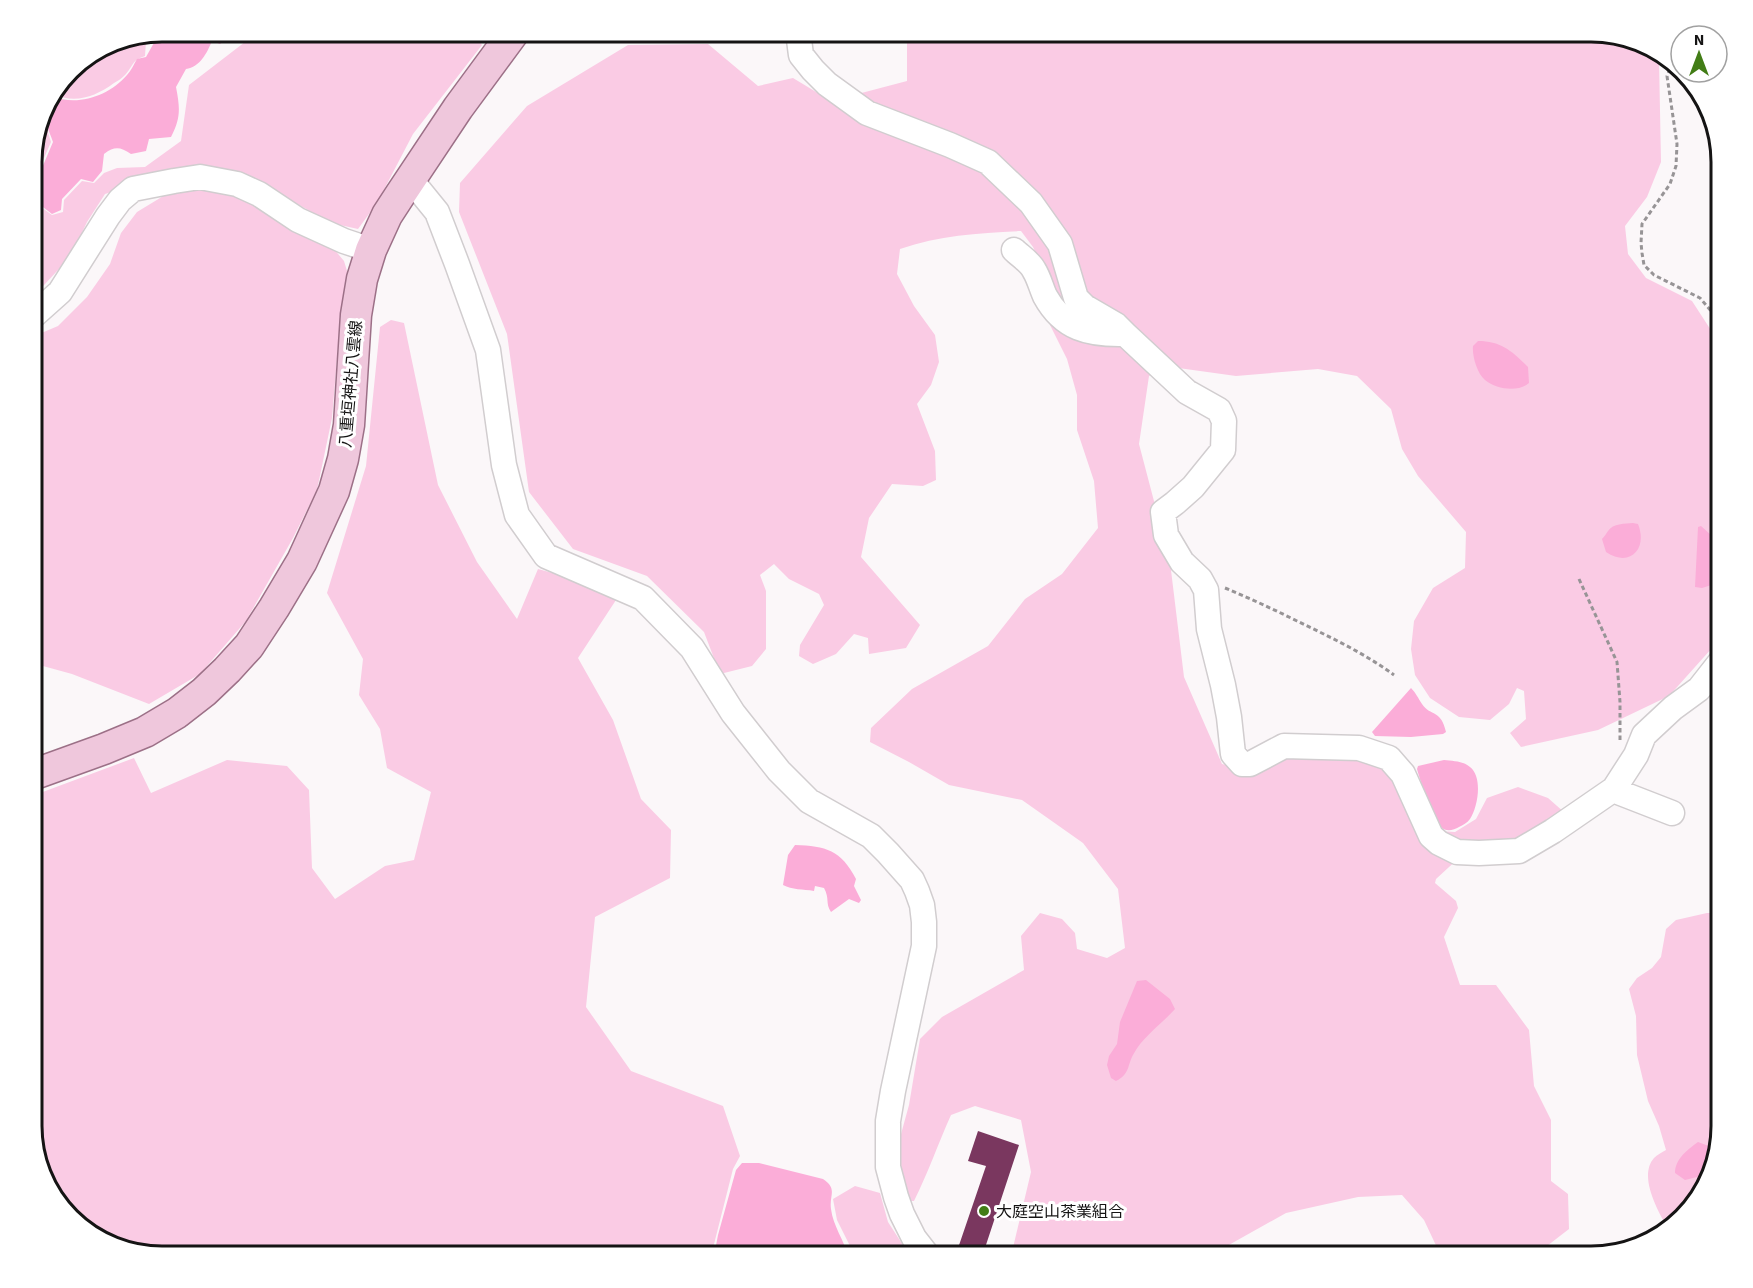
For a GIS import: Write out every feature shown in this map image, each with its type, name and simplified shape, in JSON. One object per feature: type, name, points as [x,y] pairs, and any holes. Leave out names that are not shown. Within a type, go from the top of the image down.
[{"type":"main road","name":"八重垣神社八雲線","points":[[42,771],[145,732],[177,713],[228,670],[249,646],[274,608],[302,561],[334,491],[343,459],[349,424],[356,325],[362,279],[371,250],[387,215],[507,42]]},
{"type":"street","points":[[799,42],[801,55],[827,84],[867,113],[988,162],[1031,203],[1060,244],[1076,297],[1085,307],[1116,325],[1187,392],[1219,410],[1224,421],[1223,450],[1193,487],[1163,513],[1166,535],[1182,562],[1200,579],[1206,590],[1209,629],[1229,717],[1233,754],[1242,764],[1250,764],[1284,746],[1359,748],[1389,758],[1403,774],[1431,836],[1439,843],[1456,852],[1519,851],[1553,831],[1614,789],[1636,755],[1644,735],[1673,708],[1699,689],[1711,674]]},
{"type":"street","points":[[42,308],[60,292],[120,200],[133,189],[174,181],[200,177],[237,183],[259,194],[298,220],[371,250]]},
{"type":"street","points":[[411,180],[437,212],[488,350],[504,465],[517,515],[540,548],[546,556],[643,598],[692,648],[733,713],[779,771],[809,801],[871,836],[912,880],[922,905],[924,946],[888,1120],[888,1167],[902,1214],[920,1246]]},
{"type":"street","points":[[1014,250],[1034,268],[1046,297],[1064,321],[1082,330],[1125,334]]},
{"type":"street","points":[[1614,789],[1672,813]]},
{"type":"path","points":[[1669,71],[1667,76],[1677,144],[1676,166],[1670,183],[1642,224],[1644,265],[1654,274],[1700,298],[1711,311]]},
{"type":"path","points":[[1579,579],[1617,662],[1620,702],[1619,749]]},
{"type":"path","points":[[1203,584],[1220,586],[1244,596],[1356,651],[1394,675]]},
{"type":"shaded area","points":[[212,42],[199,62],[186,69],[176,87],[179,113],[171,137],[149,139],[146,151],[131,154],[118,148],[108,151],[104,154],[102,171],[93,182],[81,179],[62,199],[61,210],[52,214],[42,206],[42,168],[53,142],[47,127],[58,102],[60,98],[82,100],[102,94],[120,82],[137,59],[146,57],[154,43]]},
{"type":"shaded area","points":[[245,42],[480,42],[482,45],[413,134],[377,203],[358,229],[331,223],[278,193],[166,175],[105,194],[87,222],[71,256],[42,287],[42,208],[52,215],[63,212],[64,200],[82,181],[94,183],[104,173],[117,168],[145,167],[181,141],[189,85]]},
{"type":"shaded area","points":[[907,42],[1598,42],[1629,48],[1659,64],[1661,162],[1647,197],[1625,226],[1628,254],[1646,278],[1692,301],[1711,330],[1711,649],[1669,696],[1598,730],[1521,747],[1510,733],[1526,719],[1524,691],[1517,688],[1509,704],[1490,720],[1459,717],[1430,698],[1415,675],[1411,649],[1414,621],[1433,588],[1465,568],[1466,532],[1418,476],[1402,449],[1391,409],[1357,376],[1318,369],[1236,376],[1164,366],[1149,376],[1139,444],[1170,562],[1184,677],[1222,764],[1258,773],[1280,753],[1328,754],[1383,763],[1411,814],[1439,831],[1455,832],[1476,819],[1487,798],[1518,787],[1548,798],[1565,813],[1499,847],[1461,856],[1436,879],[1435,883],[1456,901],[1458,908],[1444,937],[1460,985],[1496,985],[1529,1030],[1534,1086],[1551,1120],[1551,1181],[1568,1194],[1569,1229],[1547,1246],[1436,1246],[1424,1220],[1402,1195],[1358,1197],[1286,1213],[1227,1246],[1013,1246],[1031,1172],[1021,1120],[975,1106],[951,1115],[914,1201],[906,1201],[900,1175],[898,1145],[909,1105],[920,1039],[942,1017],[1024,970],[1021,936],[1040,913],[1062,919],[1075,933],[1077,949],[1107,958],[1125,948],[1118,889],[1083,843],[1022,800],[949,785],[870,742],[871,728],[912,689],[988,646],[1025,599],[1062,574],[1098,528],[1094,481],[1077,430],[1077,395],[1067,359],[1050,325],[1062,309],[1033,247],[1021,231],[945,238],[900,249],[897,274],[914,306],[935,335],[939,362],[931,385],[917,404],[935,451],[936,480],[923,486],[892,484],[869,518],[861,557],[920,625],[906,648],[869,654],[868,638],[854,634],[836,654],[813,664],[799,656],[800,645],[824,605],[819,594],[789,579],[774,564],[760,575],[766,591],[766,649],[752,666],[720,674],[704,632],[647,576],[573,549],[529,492],[507,334],[459,212],[460,183],[527,106],[628,45],[708,44],[758,86],[793,78],[831,101],[907,81]]},
{"type":"shaded area","points":[[146,43],[145,56],[135,62],[124,76],[107,88],[85,98],[61,97],[77,77],[96,62],[116,51]]},
{"type":"shaded area","points":[[47,129],[51,142],[42,163]]},
{"type":"shaded area","points":[[198,186],[233,192],[270,217],[328,242],[344,261],[351,284],[341,311],[332,418],[317,490],[246,621],[200,674],[149,704],[72,674],[42,666],[42,333],[58,326],[87,297],[110,264],[121,233],[137,212],[165,195]]},
{"type":"shaded area","points":[[391,320],[404,323],[438,485],[477,562],[517,619],[538,569],[578,580],[616,600],[578,658],[613,720],[641,799],[671,830],[670,878],[595,917],[586,1007],[631,1071],[723,1106],[740,1156],[733,1169],[714,1246],[147,1245],[109,1234],[89,1221],[67,1199],[51,1172],[42,1133],[42,792],[134,758],[151,793],[227,760],[287,766],[309,790],[312,868],[335,899],[385,866],[414,860],[431,792],[387,768],[380,729],[359,695],[363,659],[327,593],[366,466],[380,327]]},
{"type":"shaded area","points":[[1478,341],[1500,345],[1517,356],[1528,367],[1529,383],[1520,388],[1508,389],[1485,380],[1477,369],[1473,355],[1473,346]]},
{"type":"shaded area","points":[[1619,524],[1638,524],[1641,541],[1635,553],[1623,558],[1606,552],[1602,539],[1610,528]]},
{"type":"shaded area","points":[[1701,526],[1711,535],[1711,585],[1702,588],[1695,587],[1698,527]]},
{"type":"shaded area","points":[[1411,688],[1425,708],[1439,716],[1446,732],[1411,737],[1375,736],[1372,732]]},
{"type":"shaded area","points":[[1444,760],[1461,762],[1470,767],[1477,778],[1478,785],[1477,800],[1470,819],[1463,825],[1450,830],[1438,824],[1417,769],[1418,766]]},
{"type":"shaded area","points":[[795,845],[824,849],[838,856],[856,879],[854,886],[861,900],[859,903],[849,899],[831,912],[824,888],[815,886],[814,891],[794,889],[783,885],[788,855]]},
{"type":"shaded area","points":[[1711,913],[1711,1126],[1707,1157],[1699,1179],[1676,1211],[1664,1221],[1651,1193],[1648,1174],[1654,1158],[1666,1150],[1648,1101],[1637,1055],[1636,1016],[1629,989],[1637,978],[1652,968],[1661,957],[1666,929],[1676,920]]},
{"type":"shaded area","points":[[1146,980],[1170,999],[1175,1009],[1142,1042],[1133,1055],[1126,1073],[1116,1081],[1111,1078],[1107,1065],[1109,1056],[1117,1044],[1120,1022],[1137,981]]},
{"type":"shaded area","points":[[1698,1142],[1709,1146],[1700,1176],[1685,1180],[1675,1173],[1679,1159]]},
{"type":"shaded area","points":[[742,1163],[759,1163],[823,1179],[832,1189],[832,1215],[845,1246],[716,1246],[736,1170]]},
{"type":"shaded area","points":[[855,1186],[880,1193],[888,1222],[904,1246],[850,1246],[837,1220],[833,1199]]},
{"type":"building","name":"大庭空山茶業組合","points":[[978,1131],[1019,1145],[986,1246],[959,1246],[986,1166],[968,1161]]},
{"type":"place","name":"大庭空山茶業組合","points":[[984,1211]]}]
